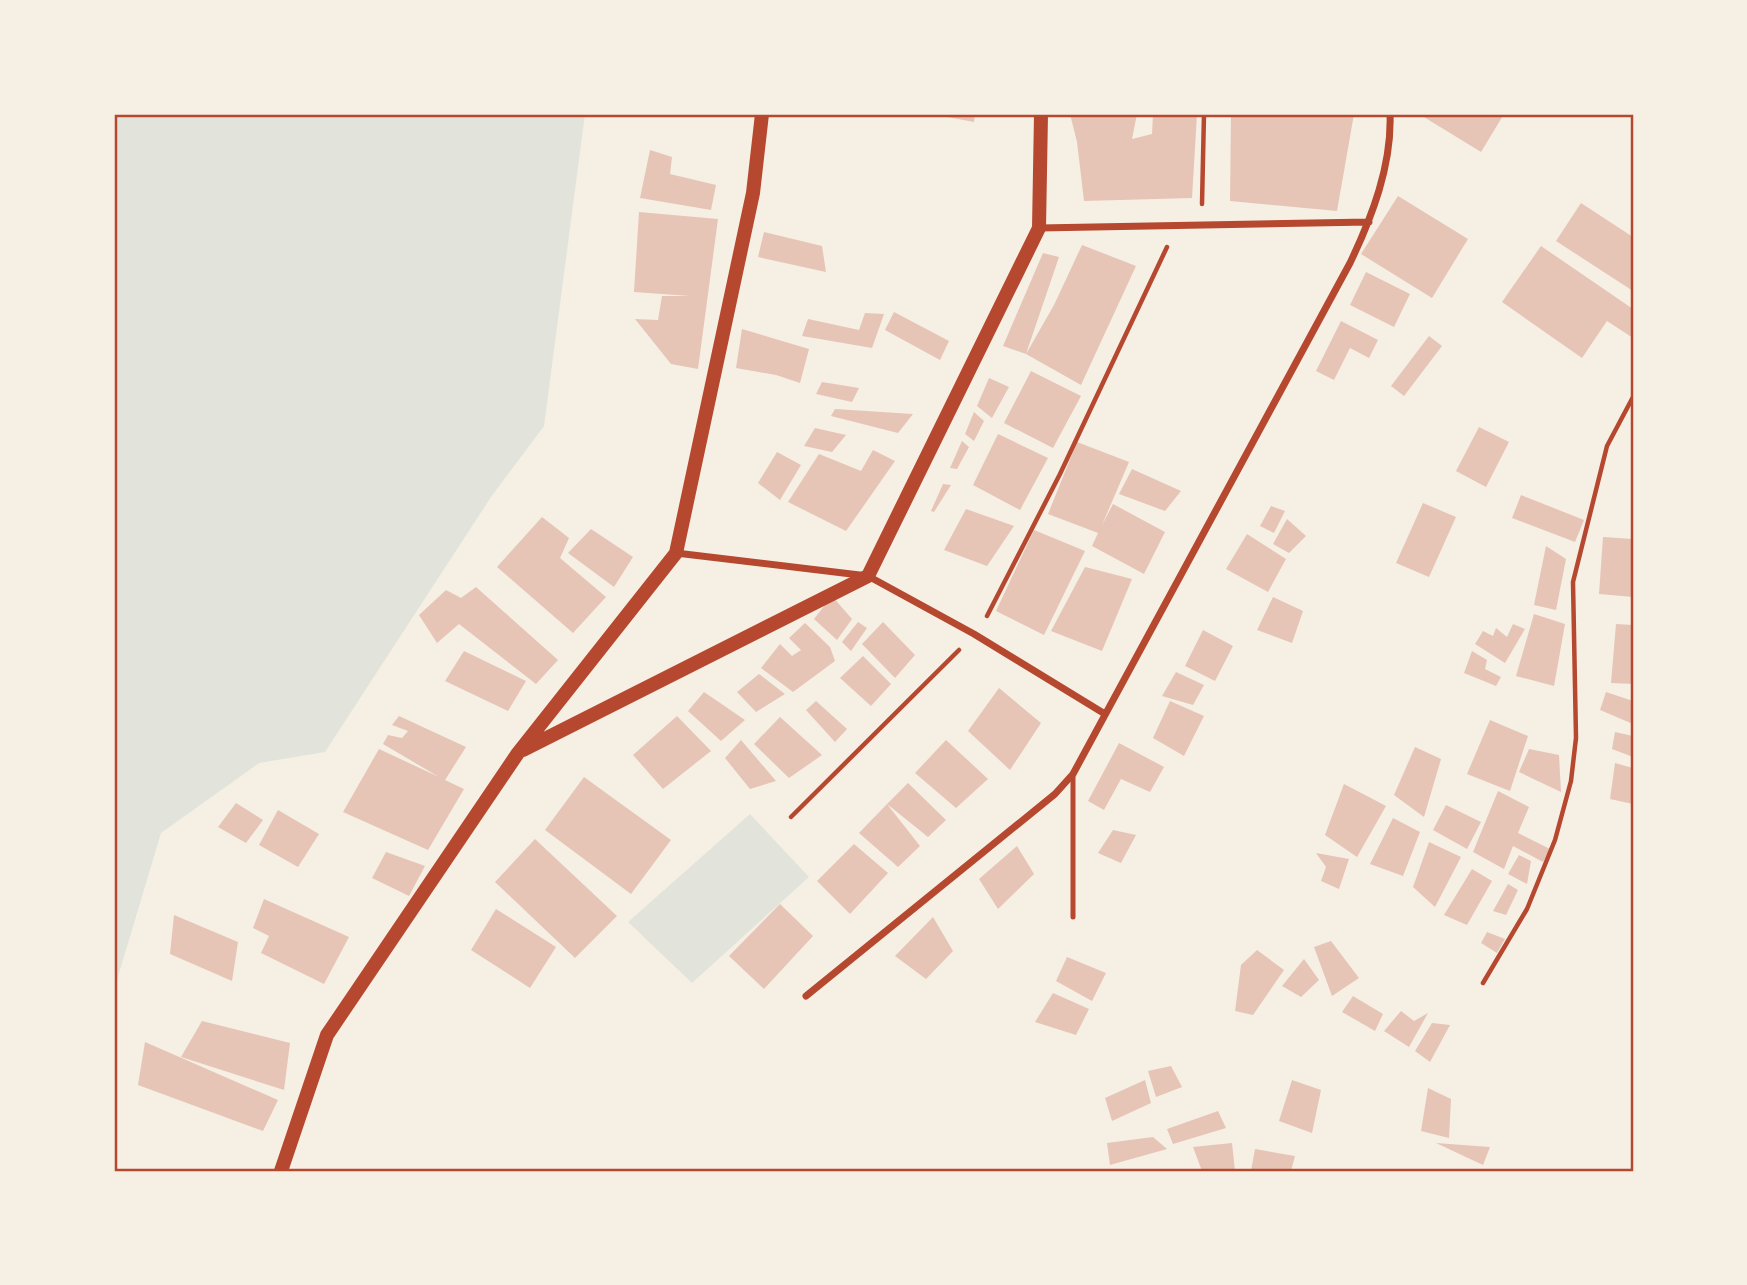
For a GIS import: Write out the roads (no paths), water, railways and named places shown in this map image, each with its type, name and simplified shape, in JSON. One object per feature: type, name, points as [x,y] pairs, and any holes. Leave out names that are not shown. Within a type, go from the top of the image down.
[{"type":"main road","points":[[281,1171],[327,1035],[519,752],[676,553],[753,193],[762,114]]},
{"type":"main road","points":[[519,752],[869,576],[1039,228],[1041,114]]},
{"type":"street","points":[[806,996],[1055,794],[1073,774],[1369,222],[1391,140],[1390,114]]},
{"type":"street","points":[[1039,228],[1369,222]]},
{"type":"street","points":[[676,553],[869,576],[974,634],[1105,714]]},
{"type":"lane","points":[[1073,774],[1073,917]]}]
